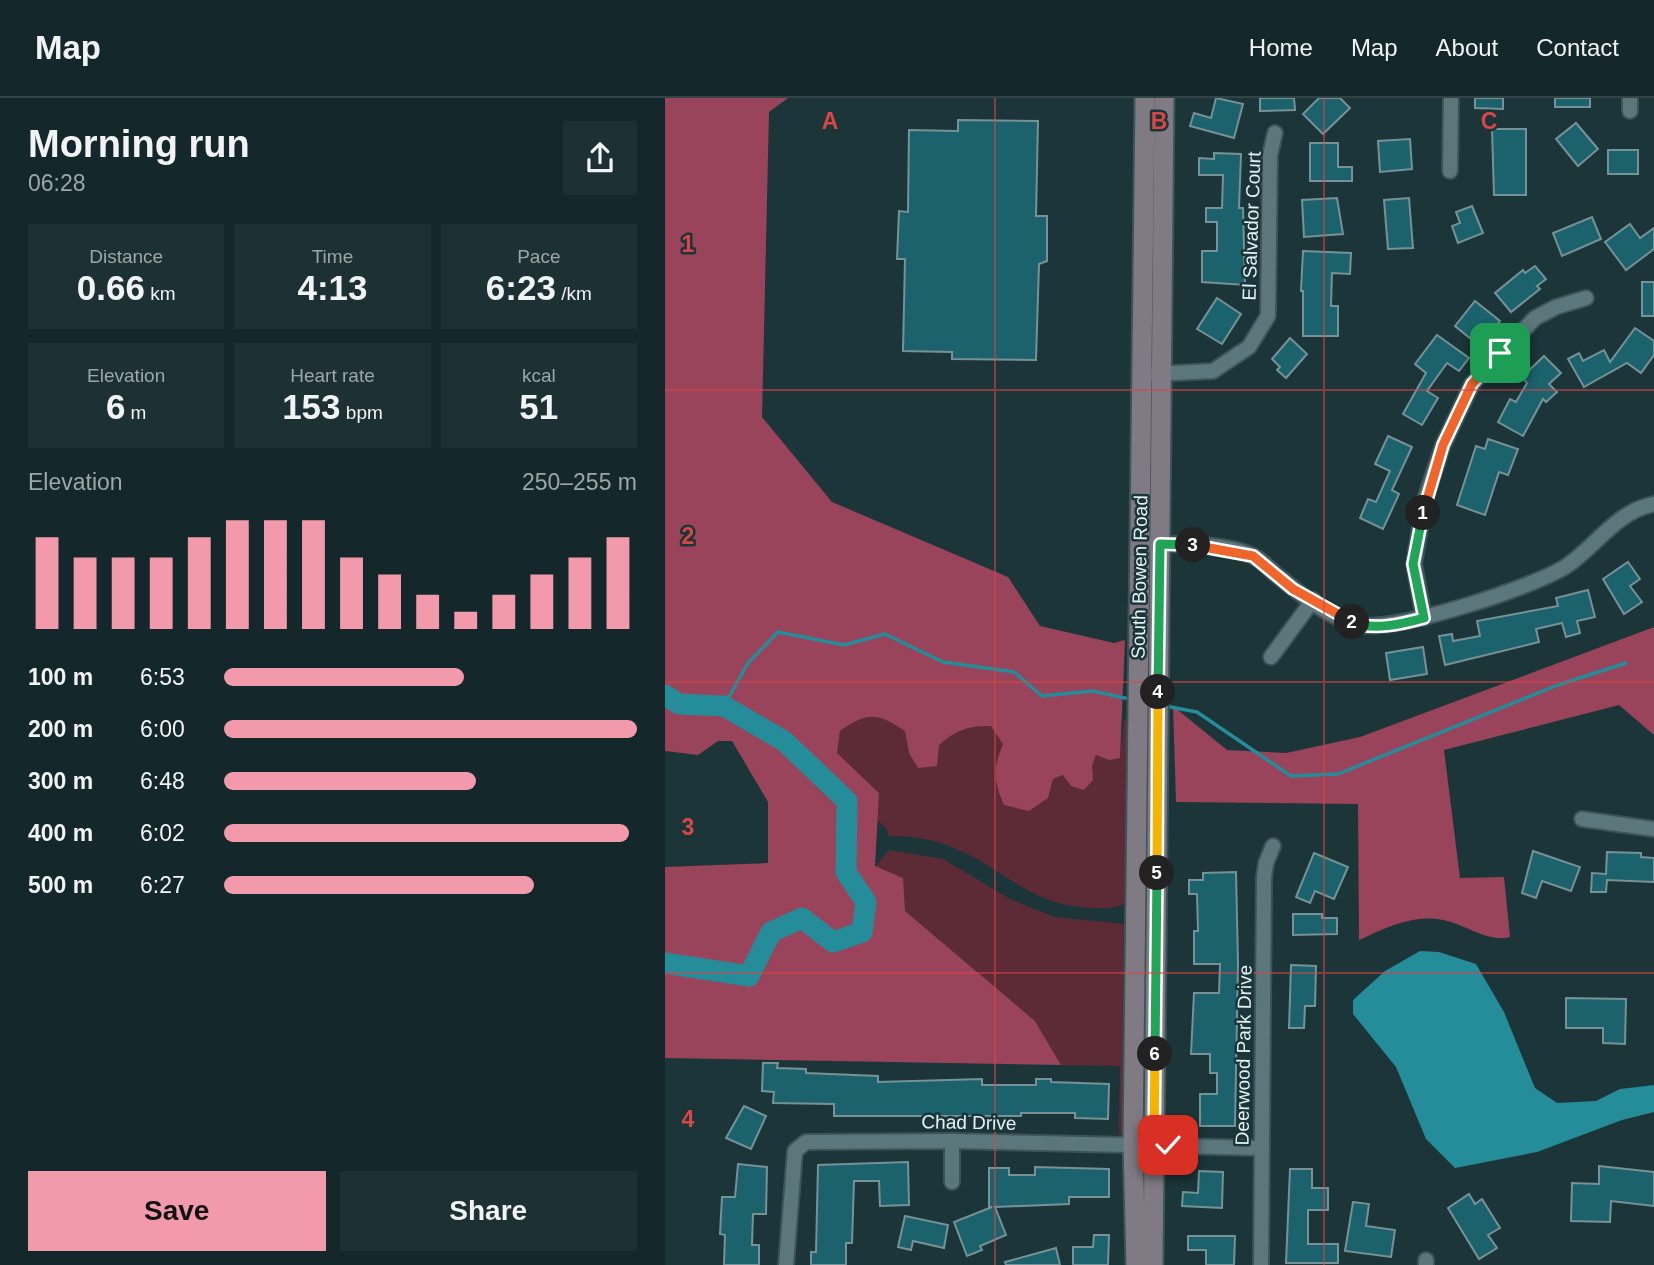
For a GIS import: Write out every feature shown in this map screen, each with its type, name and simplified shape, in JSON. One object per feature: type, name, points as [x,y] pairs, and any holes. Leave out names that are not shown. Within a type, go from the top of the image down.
[{"type":"main road","name":"South Bowen Road","points":[[1153,1265],[1154,1145],[1147,744],[1139,651],[1140,544],[1152,374],[1164,98]]},
{"type":"main road","name":"South Bowen Road","points":[[1136,1265],[1133,1143],[1147,744],[1159,661],[1160,544],[1144,101]]},
{"type":"street","points":[[1450,171],[1451,98]]},
{"type":"street","name":"El Salvador Court","points":[[1152,374],[1213,371],[1249,347],[1268,316],[1270,155],[1275,133]]},
{"type":"street","points":[[1424,618],[1413,564],[1425,499],[1443,445],[1472,384],[1535,318],[1556,307],[1586,298]]},
{"type":"street","points":[[1140,544],[1206,545],[1253,556],[1313,600],[1359,625],[1389,625],[1424,618],[1548,576],[1569,564],[1604,530],[1644,506],[1654,504]]},
{"type":"street","points":[[1271,657],[1313,600]]},
{"type":"street","points":[[1582,819],[1654,829]]},
{"type":"street","name":"Deerwood Park Drive","points":[[1261,1265],[1264,877],[1273,846]]},
{"type":"street","name":"Chad Drive","points":[[786,1265],[795,1151],[800,1145],[815,1140],[952,1140],[1261,1147]]},
{"type":"street","points":[[951,1182],[952,1140]]},
{"type":"shaded area","points":[[665,98],[788,98],[769,112],[762,417],[832,502],[1008,577],[1040,626],[1114,643],[1125,640],[1120,758],[1109,760],[1096,755],[1092,766],[1093,780],[1084,790],[1071,786],[1063,775],[1053,779],[1048,798],[1029,811],[1004,805],[996,775],[997,760],[1003,744],[991,726],[976,726],[957,732],[939,745],[937,766],[918,768],[909,753],[905,731],[887,721],[866,717],[840,731],[837,753],[879,793],[875,866],[903,878],[905,911],[1035,1021],[1061,1065],[665,1058],[665,867],[768,863],[768,802],[732,741],[718,741],[698,755],[665,751]]},
{"type":"shaded area","points":[[1654,627],[1654,735],[1619,705],[1444,750],[1460,878],[1504,877],[1510,937],[1493,937],[1443,920],[1421,919],[1399,923],[1359,940],[1358,804],[1176,802],[1173,706],[1227,750],[1286,753],[1360,737]]},
{"type":"shaded area","points":[[882,716],[905,731],[909,753],[939,745],[951,734],[971,725],[992,726],[1004,744],[996,775],[1004,805],[1048,798],[1053,779],[1064,775],[1092,780],[1092,766],[1096,755],[1120,758],[1124,720],[1128,720],[1126,903],[1115,907],[1095,908],[1053,901],[1035,894],[952,847],[921,838],[889,836],[886,828],[876,820],[879,793],[837,754],[840,731],[858,718]]},
{"type":"shaded area","points":[[889,850],[943,859],[1010,899],[1054,917],[1124,924],[1122,1133],[1119,1135],[1120,1066],[1061,1065],[1035,1021],[905,911],[875,867]]},
{"type":"water","points":[[1420,951],[1439,952],[1476,964],[1504,1012],[1535,1088],[1557,1103],[1596,1101],[1620,1089],[1654,1085],[1654,1112],[1622,1120],[1537,1152],[1455,1168],[1426,1139],[1396,1067],[1353,1014],[1353,1000],[1385,971]]},
{"type":"building","points":[[1216,98],[1243,104],[1234,138],[1190,126],[1194,113],[1211,118]]},
{"type":"building","points":[[1260,98],[1294,98],[1295,110],[1260,111]]},
{"type":"building","points":[[1319,98],[1340,98],[1350,108],[1323,134],[1303,114]]},
{"type":"building","points":[[1475,98],[1503,98],[1503,109],[1475,108]]},
{"type":"building","points":[[1555,98],[1590,98],[1590,107],[1555,107]]},
{"type":"building","points":[[958,120],[1038,121],[1036,216],[1047,216],[1047,261],[1039,264],[1036,360],[952,359],[952,352],[903,351],[905,259],[897,259],[899,211],[908,212],[909,130],[958,131]]},
{"type":"building","points":[[1576,123],[1598,149],[1578,166],[1556,139]]},
{"type":"building","points":[[1492,129],[1526,129],[1526,195],[1494,195]]},
{"type":"building","points":[[1410,139],[1412,169],[1380,172],[1378,141]]},
{"type":"building","points":[[1310,143],[1338,143],[1338,167],[1352,167],[1352,181],[1310,181]]},
{"type":"building","points":[[1608,150],[1638,150],[1638,174],[1608,174]]},
{"type":"building","points":[[1214,153],[1241,154],[1239,208],[1243,208],[1245,285],[1202,282],[1202,251],[1217,251],[1217,222],[1206,222],[1206,208],[1222,208],[1223,175],[1199,175],[1199,158],[1214,159]]},
{"type":"building","points":[[1337,198],[1343,234],[1304,237],[1302,200]]},
{"type":"building","points":[[1409,198],[1413,248],[1388,249],[1384,200]]},
{"type":"building","points":[[1472,206],[1483,233],[1458,243],[1452,226],[1460,223],[1456,212]]},
{"type":"building","points":[[1592,217],[1601,239],[1562,256],[1553,233]]},
{"type":"building","points":[[1630,224],[1640,238],[1654,228],[1654,249],[1626,270],[1605,242]]},
{"type":"building","points":[[1303,251],[1351,253],[1350,274],[1332,273],[1331,306],[1338,306],[1338,336],[1303,336]]},
{"type":"building","points":[[1535,266],[1546,279],[1537,286],[1540,289],[1511,312],[1495,293],[1523,270],[1525,273]]},
{"type":"building","points":[[1642,282],[1654,282],[1654,316],[1642,316]]},
{"type":"building","points":[[1217,298],[1241,314],[1222,344],[1197,329]]},
{"type":"building","points":[[1475,301],[1500,321],[1489,334],[1481,327],[1471,339],[1455,326]]},
{"type":"building","points":[[1635,328],[1654,341],[1654,355],[1641,373],[1627,363],[1584,387],[1568,359],[1579,353],[1583,361],[1604,350],[1610,362]]},
{"type":"building","points":[[1437,335],[1469,358],[1459,371],[1447,363],[1427,391],[1438,398],[1422,425],[1403,414],[1426,373],[1415,364]]},
{"type":"building","points":[[1290,338],[1307,354],[1286,378],[1277,370],[1280,367],[1272,359]]},
{"type":"building","points":[[1544,356],[1561,373],[1549,384],[1557,392],[1546,402],[1543,399],[1523,436],[1498,422],[1510,399],[1516,402],[1527,383],[1522,377]]},
{"type":"building","points":[[1388,436],[1412,447],[1392,490],[1399,494],[1383,529],[1360,518],[1368,499],[1376,502],[1390,471],[1375,464]]},
{"type":"building","points":[[1488,439],[1518,449],[1508,475],[1499,472],[1485,515],[1457,505],[1476,446],[1485,449]]},
{"type":"building","points":[[1628,562],[1640,579],[1630,586],[1642,602],[1624,614],[1603,579]]},
{"type":"building","points":[[1588,590],[1595,617],[1577,621],[1580,633],[1566,637],[1562,623],[1536,629],[1539,642],[1445,665],[1439,636],[1452,634],[1453,641],[1480,636],[1477,621],[1558,606],[1556,598]]},
{"type":"building","points":[[1423,647],[1427,674],[1390,680],[1386,653]]},
{"type":"building","points":[[1533,851],[1580,867],[1571,891],[1542,881],[1536,898],[1522,893]]},
{"type":"building","points":[[1607,852],[1641,853],[1641,857],[1654,858],[1654,882],[1607,880],[1606,892],[1591,892],[1592,873],[1606,874]]},
{"type":"building","points":[[1314,853],[1348,867],[1334,899],[1315,891],[1310,903],[1296,897]]},
{"type":"building","points":[[1236,872],[1238,963],[1235,1126],[1200,1126],[1200,1094],[1217,1094],[1217,1073],[1210,1073],[1210,1054],[1191,1054],[1194,993],[1219,993],[1220,964],[1194,964],[1194,931],[1198,931],[1197,894],[1189,894],[1189,880],[1203,880],[1203,873]]},
{"type":"building","points":[[1293,914],[1322,914],[1322,918],[1337,918],[1337,934],[1293,935]]},
{"type":"building","points":[[1291,965],[1316,966],[1315,1006],[1305,1006],[1304,1028],[1289,1028]]},
{"type":"building","points":[[1566,998],[1626,999],[1625,1044],[1603,1043],[1603,1028],[1566,1028]]},
{"type":"building","points":[[763,1063],[778,1063],[777,1068],[806,1069],[806,1073],[878,1076],[878,1082],[982,1079],[982,1085],[1036,1085],[1036,1079],[1051,1079],[1051,1082],[1109,1084],[1108,1119],[1075,1118],[1075,1113],[1021,1113],[1021,1116],[834,1116],[834,1104],[773,1103],[774,1092],[762,1091]]},
{"type":"building","points":[[744,1106],[766,1116],[751,1149],[726,1138]]},
{"type":"building","points":[[908,1162],[909,1205],[880,1206],[879,1181],[854,1181],[852,1243],[846,1243],[846,1265],[811,1265],[811,1252],[816,1252],[818,1165]]},
{"type":"building","points":[[738,1164],[767,1167],[766,1214],[753,1214],[752,1245],[759,1245],[759,1265],[724,1265],[725,1235],[720,1234],[722,1197],[735,1197]]},
{"type":"building","points":[[1599,1166],[1654,1172],[1654,1206],[1611,1201],[1610,1222],[1571,1221],[1572,1183],[1599,1184]]},
{"type":"building","points":[[1035,1167],[1109,1169],[1109,1197],[1069,1197],[1069,1204],[995,1207],[1006,1235],[980,1246],[982,1250],[967,1256],[954,1222],[992,1207],[989,1207],[989,1168],[1009,1168],[1009,1175],[1035,1175]]},
{"type":"building","points":[[1290,1169],[1312,1169],[1312,1188],[1328,1188],[1328,1210],[1308,1210],[1308,1244],[1338,1244],[1338,1263],[1286,1263]]},
{"type":"building","points":[[1199,1171],[1223,1172],[1222,1208],[1182,1206],[1183,1192],[1198,1193]]},
{"type":"building","points":[[1469,1194],[1475,1204],[1482,1199],[1500,1228],[1488,1235],[1497,1248],[1479,1259],[1448,1208]]},
{"type":"building","points":[[1353,1202],[1369,1204],[1366,1226],[1395,1230],[1391,1257],[1345,1251]]},
{"type":"building","points":[[905,1216],[948,1225],[944,1248],[913,1241],[911,1250],[898,1247]]},
{"type":"building","points":[[1094,1235],[1109,1235],[1108,1265],[1073,1265],[1073,1247],[1093,1247]]},
{"type":"building","points":[[1188,1236],[1235,1236],[1234,1265],[1206,1265],[1206,1250],[1188,1250]]},
{"type":"building","points":[[1056,1248],[1060,1265],[1006,1265],[1005,1262]]},
{"type":"waterway","points":[[724,706],[748,663],[778,632],[844,645],[885,634],[943,662],[1014,672],[1042,696],[1092,691],[1130,699]]},
{"type":"waterway","points":[[1165,706],[1197,712],[1291,776],[1338,774],[1558,685],[1626,663]]},
{"type":"waterway","points":[[665,695],[679,704],[724,706],[784,741],[847,801],[846,872],[866,902],[862,932],[833,942],[802,918],[771,932],[749,976],[665,963]]},
{"type":"route","points":[[1168,1145],[1154,1145],[1160,544],[1206,545],[1253,556],[1293,589],[1359,625],[1389,625],[1424,618],[1413,564],[1431,477],[1472,384],[1500,353]]}]
